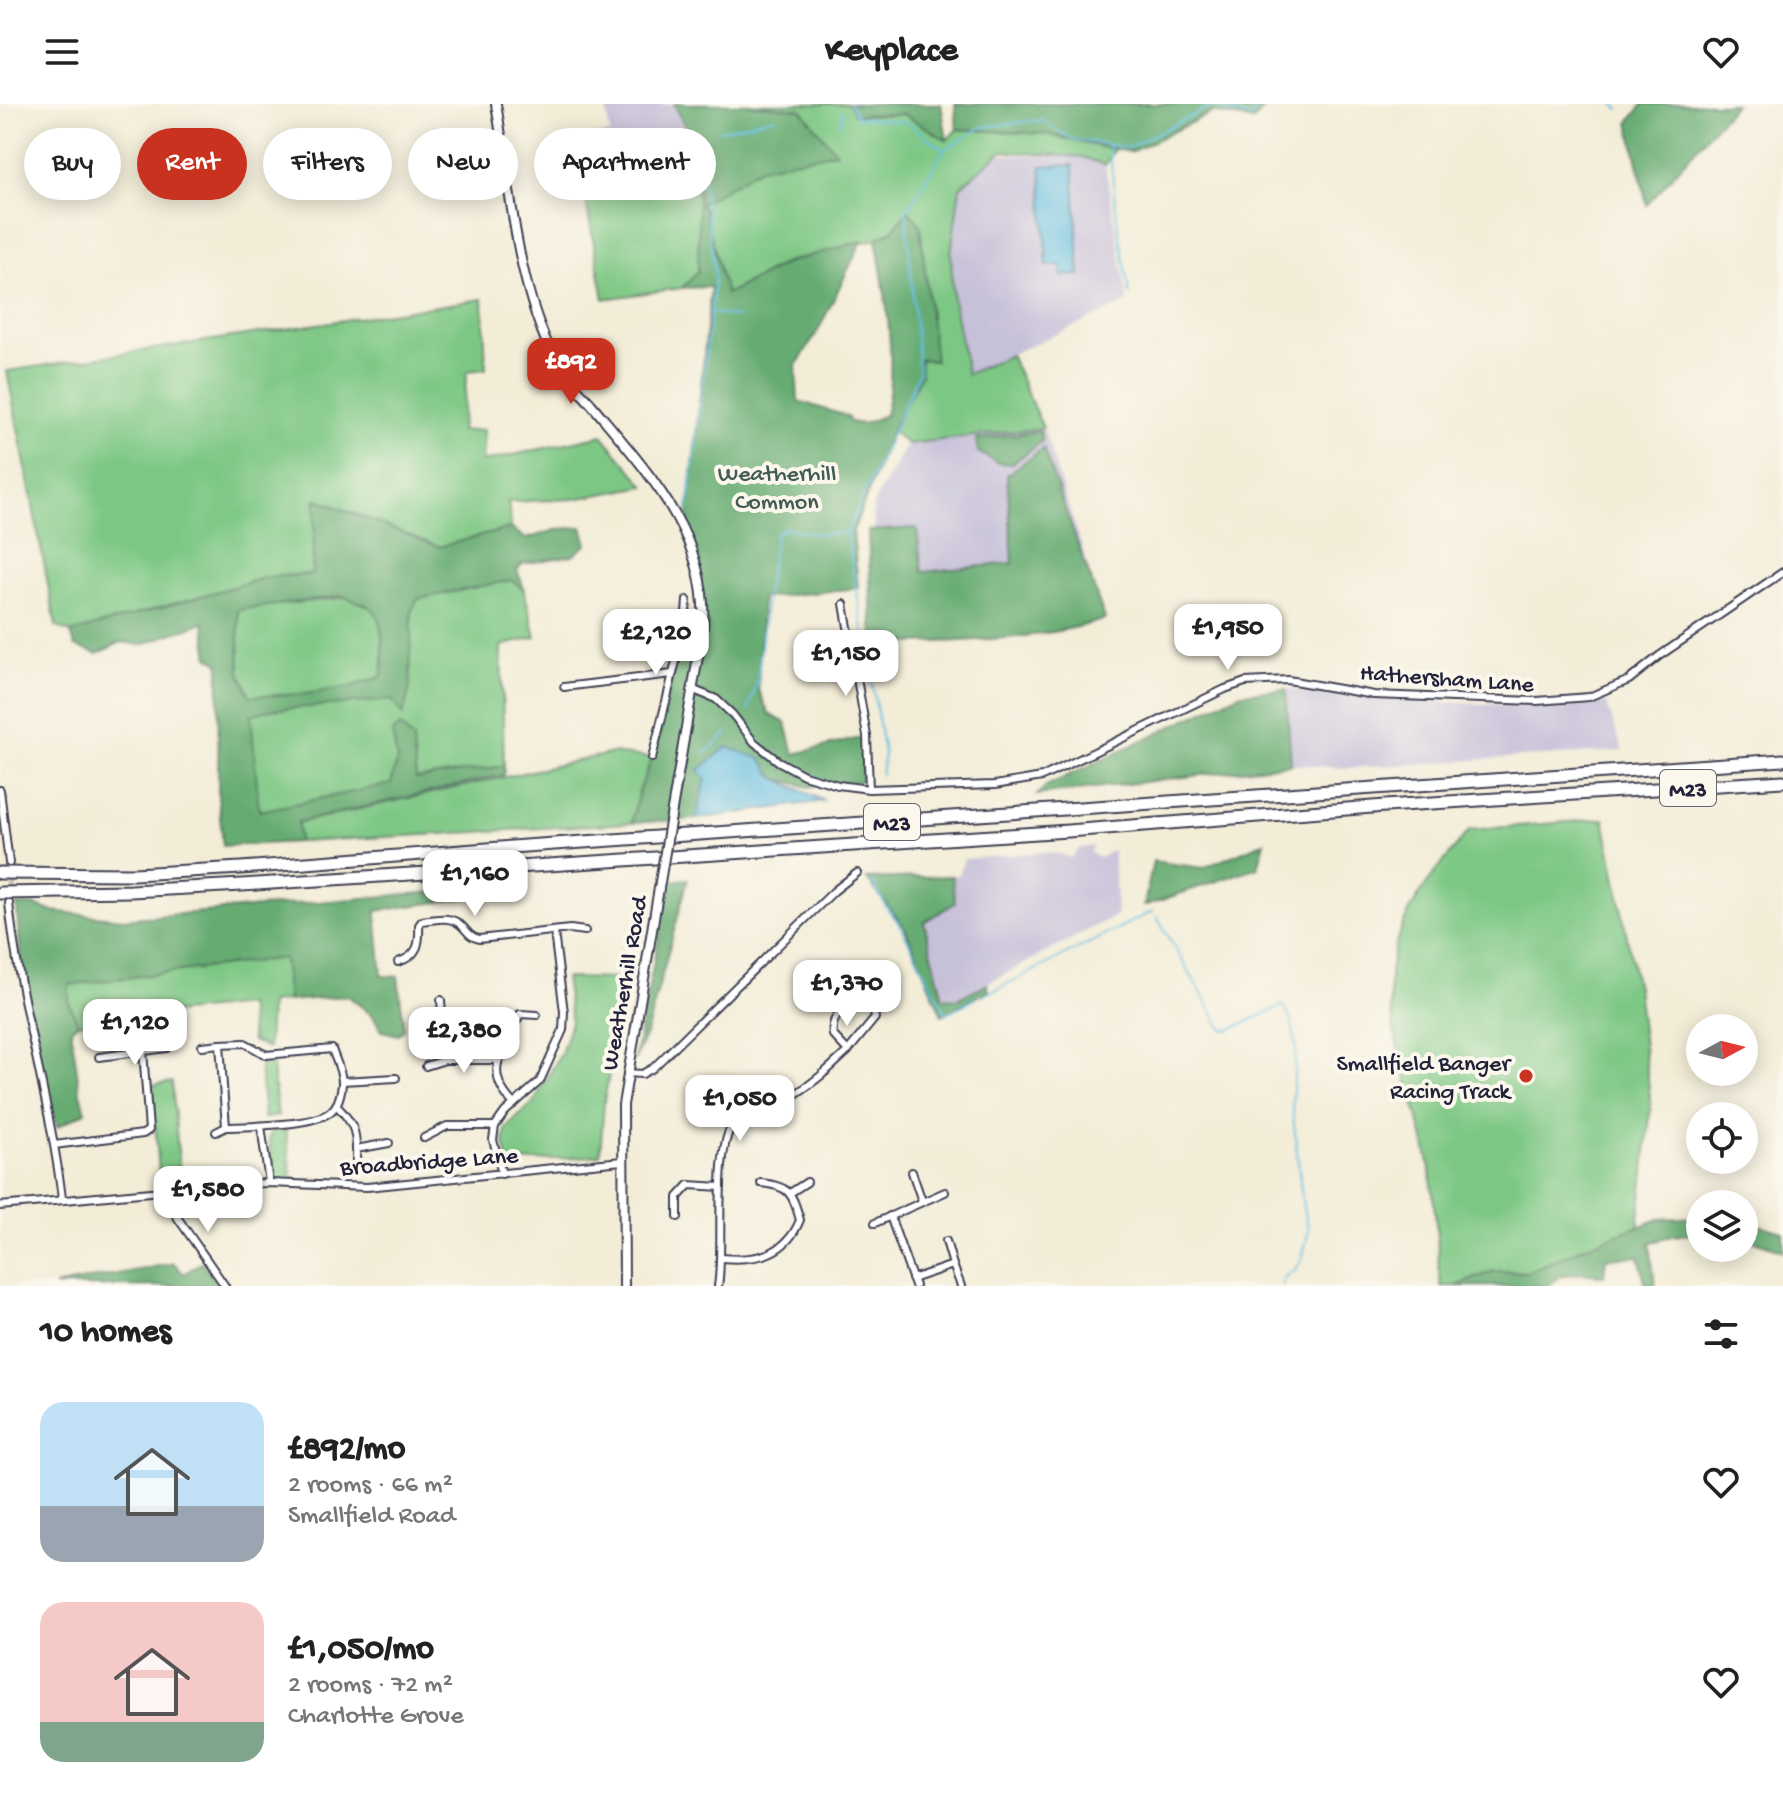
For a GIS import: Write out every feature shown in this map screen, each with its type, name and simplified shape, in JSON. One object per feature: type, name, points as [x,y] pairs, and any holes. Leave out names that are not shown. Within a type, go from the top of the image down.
[{"type":"highway","name":"M23","points":[[0,873],[134,874],[226,869],[1783,760]]},
{"type":"highway","name":"M23","points":[[0,893],[242,885],[1783,781]]},
{"type":"street","name":"Weatherhill Road","points":[[496,104],[528,298],[555,361],[640,464],[686,533],[700,574],[704,605],[694,690],[623,1105],[624,1286]]},
{"type":"street","name":"Hathersham Lane","points":[[694,690],[716,699],[754,742],[778,761],[804,775],[838,785],[869,789],[995,785],[1042,777],[1245,682],[1288,680],[1374,695],[1537,701],[1589,697],[1629,680],[1659,656],[1783,572]]},
{"type":"street","points":[[652,758],[685,625],[687,600]]},
{"type":"street","points":[[844,604],[867,732],[869,789]]},
{"type":"street","points":[[685,625],[703,627]]},
{"type":"street","points":[[564,687],[672,674]]},
{"type":"street","points":[[0,790],[9,863]]},
{"type":"street","points":[[627,1073],[642,1074],[653,1068],[834,891],[857,873]]},
{"type":"street","points":[[9,903],[18,970],[62,1198]]},
{"type":"street","points":[[398,962],[415,952],[421,939],[419,925],[422,921],[453,920],[471,937],[479,939],[570,929],[585,931]]},
{"type":"street","points":[[502,1174],[493,1140],[495,1126],[540,1081],[563,1030],[564,1012],[554,932]]},
{"type":"street","points":[[718,1286],[722,1258],[721,1187],[725,1140],[736,1119],[761,1106],[788,1098],[818,1079],[848,1051],[875,1018],[873,1005],[862,999],[850,1002],[833,1022],[833,1035],[848,1051]]},
{"type":"street","points":[[441,1000],[445,1060]]},
{"type":"street","points":[[514,1104],[498,1086],[496,1071],[520,1014],[537,1015]]},
{"type":"street","points":[[202,1046],[245,1043],[266,1055],[332,1049],[342,1081],[336,1105],[321,1118],[226,1127],[216,1132]]},
{"type":"street","points":[[220,1044],[226,1127]]},
{"type":"street","points":[[99,1057],[167,1048]]},
{"type":"street","points":[[54,1145],[143,1134],[149,1130],[143,1051]]},
{"type":"street","points":[[426,1066],[445,1060],[499,1060]]},
{"type":"street","points":[[342,1081],[396,1078]]},
{"type":"street","points":[[377,1088],[378,1079]]},
{"type":"street","points":[[336,1105],[355,1130],[356,1162]]},
{"type":"street","points":[[261,1126],[269,1183]]},
{"type":"street","points":[[424,1138],[447,1126],[495,1126]]},
{"type":"street","points":[[356,1149],[389,1143]]},
{"type":"street","name":"Broadbridge Lane","points":[[0,1206],[62,1198],[269,1183],[367,1187],[622,1161]]},
{"type":"street","points":[[912,1172],[922,1201]]},
{"type":"street","points":[[790,1193],[807,1182]]},
{"type":"street","points":[[722,1258],[743,1260],[763,1255],[780,1248],[794,1236],[800,1220],[790,1193],[779,1185],[761,1183]]},
{"type":"street","points":[[678,1217],[678,1197],[689,1185],[721,1187]]},
{"type":"street","points":[[165,1192],[168,1204],[225,1286]]},
{"type":"street","points":[[875,1223],[945,1192]]},
{"type":"street","points":[[890,1216],[913,1283],[953,1265]]},
{"type":"street","points":[[946,1241],[961,1286]]},
{"type":"shaded area","points":[[674,104],[687,128],[609,128],[606,108]]},
{"type":"shaded area","points":[[998,154],[1084,157],[1105,165],[1128,302],[967,374],[954,299],[951,253],[961,187]]},
{"type":"shaded area","points":[[1043,428],[1105,619],[879,645],[873,504],[907,444]]},
{"type":"shaded area","points":[[1286,689],[1435,702],[1569,707],[1606,701],[1623,751],[1347,768],[1291,764]]},
{"type":"shaded area","points":[[1094,846],[1090,852],[1100,858],[1113,850],[1117,915],[957,999],[944,998],[924,922],[955,903],[952,876],[959,875],[964,859],[1043,852],[1070,858],[1080,848]]},
{"type":"green space","name":"Weatherhill Common","points":[[674,104],[744,104],[801,109],[836,152],[760,168],[716,194],[716,128],[685,128]]},
{"type":"green space","points":[[744,104],[855,104],[861,115],[903,114],[947,140],[957,129],[1045,134],[1114,150],[1105,165],[1083,157],[1002,151],[960,187],[951,253],[953,299],[967,374],[1010,355],[1043,428],[907,444],[893,432],[919,373],[920,359],[934,361],[908,210],[893,230],[876,239],[786,262],[725,295],[704,209],[700,205],[698,273],[682,288],[604,299],[586,200],[698,200],[699,204],[701,200],[716,200],[716,166]]},
{"type":"green space","points":[[849,104],[941,104],[947,140],[903,114],[855,115]]},
{"type":"green space","points":[[955,104],[1268,104],[1253,121],[1213,112],[1131,152],[1045,134],[957,129]]},
{"type":"green space","points":[[1643,104],[1735,104],[1647,205],[1629,122]]},
{"type":"green space","name":"Weatherhill Common","points":[[698,200],[707,200],[700,204],[704,209],[726,294],[788,262],[862,241],[818,331],[796,366],[798,401],[847,416],[850,422],[863,424],[885,415],[889,395],[890,350],[876,239],[893,230],[908,210],[920,225],[935,361],[920,359],[921,375],[893,427],[853,531],[858,588],[762,598],[758,689],[769,714],[786,723],[794,754],[864,737],[862,781],[809,787],[775,778],[761,759],[706,780],[696,819],[631,823],[652,758],[679,649],[697,661],[704,605],[686,533],[711,287],[682,288],[698,272]]},
{"type":"green space","points":[[483,299],[486,369],[467,371],[461,431],[484,430],[482,462],[602,435],[645,486],[574,499],[508,502],[511,528],[439,547],[317,499],[312,574],[268,577],[71,633],[56,626],[7,371]]},
{"type":"green space","points":[[1040,431],[1042,441],[1012,464],[998,463],[978,452],[976,439]]},
{"type":"green space","points":[[1043,448],[1105,619],[1078,627],[1020,636],[873,645],[868,531],[917,528],[922,572],[1013,563],[1007,475]]},
{"type":"green space","points":[[316,499],[439,547],[511,528],[526,539],[559,529],[582,527],[587,544],[574,555],[522,564],[517,570],[525,591],[512,580],[418,599],[412,610],[410,687],[403,715],[392,700],[269,710],[251,715],[259,811],[391,784],[397,760],[392,732],[400,726],[413,739],[416,779],[504,766],[504,775],[298,822],[299,842],[223,846],[218,797],[219,663],[209,657],[204,622],[141,645],[121,642],[97,654],[75,646],[71,633],[268,577],[312,574]],"holes":[[[341,596],[371,608],[378,619],[383,653],[381,677],[349,687],[305,694],[250,696],[240,672],[238,610]]]},
{"type":"green space","points":[[521,579],[536,637],[501,646],[504,766],[259,811],[240,672],[238,609]]},
{"type":"green space","points":[[1286,689],[1291,764],[1037,795],[1046,786],[1242,693]]},
{"type":"green space","points":[[613,753],[652,758],[631,823],[299,842],[297,823]]},
{"type":"green space","name":"Smallfield Banger Racing Track","points":[[1604,819],[1637,988],[1651,1106],[1638,1227],[1528,1272],[1494,1271],[1456,1286],[1441,1286],[1429,1164],[1401,1060],[1391,1007],[1390,980],[1398,936],[1424,888],[1470,830]]},
{"type":"green space","points":[[1265,842],[1258,867],[1144,906],[1153,861],[1203,868]]},
{"type":"green space","points":[[952,876],[955,903],[924,922],[943,998],[957,999],[987,984],[989,990],[942,1015],[905,928],[867,879]]},
{"type":"green space","points":[[688,879],[646,1034],[634,1061],[670,881]]},
{"type":"green space","points":[[467,889],[467,898],[376,911],[382,976],[398,976],[404,1029],[398,1035],[382,1031],[373,1016],[348,996],[288,1001],[284,958],[69,985],[69,1003],[78,1023],[71,1029],[80,1093],[86,1112],[57,1127],[26,989],[17,905],[123,919]]},
{"type":"green space","points":[[284,958],[288,1001],[270,1003],[268,1048],[252,1041],[248,1005],[154,1015],[146,1047],[132,1049],[118,1020],[78,1023],[69,1003],[69,985],[80,982]]},
{"type":"green space","points":[[565,978],[625,979],[604,1103],[600,1155],[513,1163],[508,1161],[504,1141],[506,1128],[534,1102],[562,1051],[571,1021]]},
{"type":"green space","points":[[259,1054],[271,1059],[278,1116],[264,1118]]},
{"type":"green space","points":[[172,1082],[181,1187],[160,1186],[152,1085]]},
{"type":"green space","points":[[286,1129],[291,1176],[302,1184],[272,1180],[269,1137],[272,1131]]},
{"type":"green space","points":[[1686,1218],[1686,1234],[1650,1243],[1655,1286],[1646,1286],[1639,1256],[1606,1258],[1604,1276],[1582,1273],[1560,1276],[1548,1286],[1456,1286],[1494,1271],[1528,1272],[1659,1219]]},
{"type":"green space","points":[[1758,1224],[1783,1232],[1783,1251],[1758,1242]]},
{"type":"green space","points":[[202,1262],[218,1286],[54,1286],[174,1263],[184,1274]]},
{"type":"water","points":[[1073,165],[1080,275],[1062,276],[1061,265],[1047,266],[1041,166]]},
{"type":"water","points":[[727,747],[761,759],[775,778],[824,801],[696,819],[706,780],[699,770]]},
{"type":"waterway","points":[[850,104],[857,117],[906,122],[943,149]]},
{"type":"waterway","points":[[881,774],[884,754],[847,533],[919,373],[906,212],[944,150],[982,127],[1041,120],[1072,139],[1127,148],[1212,106],[1251,118],[1262,104]]},
{"type":"waterway","points":[[1614,104],[1620,109]]},
{"type":"waterway","points":[[841,124],[842,112]]},
{"type":"waterway","points":[[719,131],[776,117]]},
{"type":"waterway","points":[[1109,145],[1117,220],[1130,294]]},
{"type":"waterway","points":[[688,511],[715,275],[705,200]]},
{"type":"waterway","points":[[712,313],[737,317]]},
{"type":"waterway","points":[[748,710],[757,684],[776,534],[784,528],[819,534],[846,533]]},
{"type":"waterway","points":[[704,754],[728,733]]},
{"type":"waterway","points":[[873,882],[886,907],[899,923],[946,1014],[975,999]]},
{"type":"waterway","points":[[983,996],[1153,911]]},
{"type":"waterway","points":[[1157,917],[1222,1029],[1229,1030],[1284,1005],[1292,1024],[1296,1047],[1292,1105],[1303,1208],[1309,1230],[1302,1259],[1295,1270],[1284,1277],[1282,1286]]},
{"type":"tunnel","points":[[9,863],[9,903]]},
{"type":"place","name":"Smallfield Banger Racing Track","points":[[1526,1076]]}]
